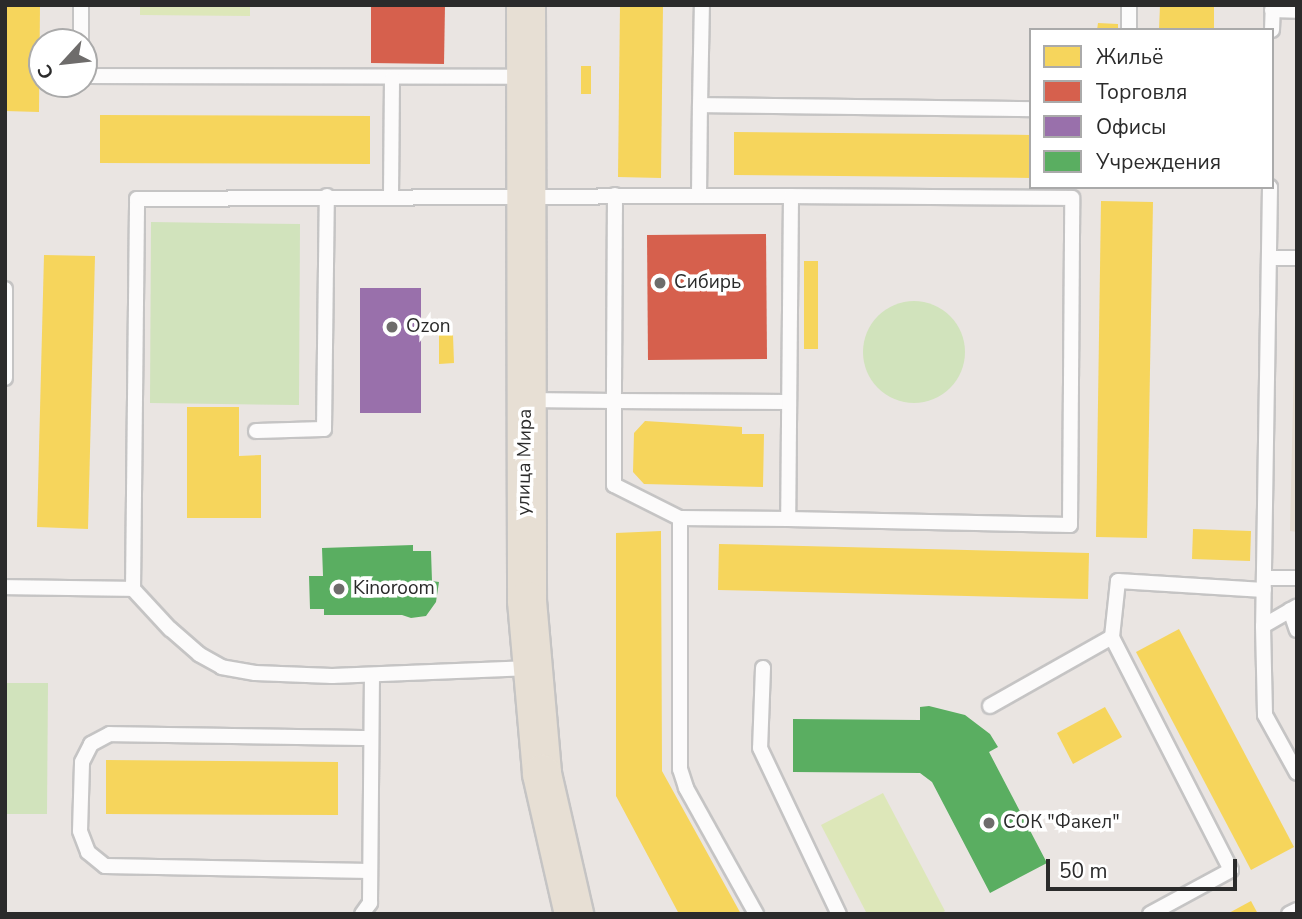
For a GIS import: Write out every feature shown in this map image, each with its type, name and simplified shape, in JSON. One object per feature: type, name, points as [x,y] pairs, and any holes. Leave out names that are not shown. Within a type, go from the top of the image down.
[{"type":"main road","name":"улица Мира","points":[[527,5],[524,519],[531,668],[542,774],[574,914]]},
{"type":"lane","points":[[81,5],[81,28]]},
{"type":"lane","points":[[699,196],[702,5]]},
{"type":"lane","points":[[1129,5],[1129,28]]},
{"type":"lane","points":[[1272,28],[1273,8],[1297,11]]},
{"type":"lane","points":[[98,76],[526,78]]},
{"type":"lane","points":[[391,195],[392,78]]},
{"type":"lane","points":[[700,105],[1029,109]]},
{"type":"lane","points":[[1270,189],[1265,584],[1262,626],[1265,715],[1297,772]]},
{"type":"lane","points":[[531,668],[372,675],[255,673],[222,667],[199,654],[170,629],[133,589],[136,199],[391,195],[615,195],[1072,198],[1070,525],[680,518],[614,485],[615,195]]},
{"type":"lane","points":[[256,431],[324,429],[327,196]]},
{"type":"lane","points":[[788,519],[791,196]]},
{"type":"lane","points":[[1269,258],[1297,258]]},
{"type":"lane","points":[[5,289],[5,378]]},
{"type":"lane","points":[[526,400],[789,402]]},
{"type":"lane","points":[[680,518],[680,769],[685,788],[756,914]]},
{"type":"lane","points":[[1150,914],[1231,870],[1112,637],[1118,581],[1265,584],[1297,578]]},
{"type":"lane","points":[[5,587],[133,589]]},
{"type":"lane","points":[[1262,626],[1293,608],[1297,630]]},
{"type":"lane","points":[[990,706],[1112,637]]},
{"type":"lane","points":[[763,668],[760,748],[839,914]]},
{"type":"lane","points":[[362,914],[370,903],[372,675]]},
{"type":"lane","points":[[370,871],[105,866],[88,852],[80,831],[82,762],[92,744],[110,734],[371,738]]},
{"type":"lane","points":[[1289,914],[1297,910]]},
{"type":"shaded area","points":[[1297,234],[1297,532],[1290,531]]},
{"type":"green space","points":[[140,5],[250,5],[250,16],[140,15]]},
{"type":"green space","points":[[151,222],[300,224],[299,405],[150,403]]},
{"type":"green space","points":[[914,301],[934,305],[950,316],[961,332],[965,352],[961,372],[950,388],[934,399],[914,403],[894,399],[878,388],[867,372],[863,352],[867,332],[878,316],[894,305]]},
{"type":"green space","points":[[5,683],[48,683],[47,814],[5,814]]},
{"type":"green space","points":[[883,793],[945,911],[940,914],[867,914],[821,825]]},
{"type":"building: Жильё","points":[[5,5],[40,5],[40,28],[28,28],[28,98],[39,98],[39,112],[5,111]]},
{"type":"building: Жильё","points":[[620,5],[663,5],[661,178],[618,177]]},
{"type":"building: Жильё","points":[[1160,5],[1214,5],[1214,28],[1159,28]]},
{"type":"building: Жильё","points":[[1098,23],[1118,24],[1118,28],[1097,28]]},
{"type":"building: Жильё","points":[[581,66],[591,66],[591,94],[581,94]]},
{"type":"building: Жильё","points":[[100,115],[370,116],[370,164],[100,163]]},
{"type":"building: Жильё","points":[[734,132],[1029,135],[1029,178],[734,175]]},
{"type":"building: Жильё","points":[[1101,201],[1153,202],[1147,538],[1096,537]]},
{"type":"building: Жильё","points":[[44,255],[95,256],[88,529],[37,527]]},
{"type":"building: Жильё","points":[[804,261],[818,261],[818,349],[804,349]]},
{"type":"building: Жильё","points":[[439,335],[453,335],[454,363],[439,364]]},
{"type":"building: Жильё","points":[[187,407],[239,407],[239,456],[261,455],[261,518],[187,518]]},
{"type":"building: Жильё","points":[[645,421],[742,427],[742,434],[764,434],[763,487],[644,484],[633,472],[634,433]]},
{"type":"building: Жильё","points":[[1193,529],[1251,531],[1250,561],[1192,559]]},
{"type":"building: Жильё","points":[[661,531],[662,771],[741,914],[679,914],[616,796],[616,533]]},
{"type":"building: Жильё","points":[[719,544],[1089,553],[1088,599],[718,590]]},
{"type":"building: Жильё","points":[[1179,629],[1294,847],[1251,870],[1136,652]]},
{"type":"building: Жильё","points":[[1105,707],[1122,737],[1073,764],[1057,733]]},
{"type":"building: Жильё","points":[[106,760],[338,762],[338,815],[106,814]]},
{"type":"building: Жильё","points":[[1251,901],[1258,914],[1227,914]]},
{"type":"building: Торговля","points":[[371,5],[445,5],[444,64],[371,63]]},
{"type":"building: Торговля","points":[[766,234],[767,359],[648,360],[647,235]]},
{"type":"building: Офисы","points":[[360,288],[421,288],[421,413],[360,413]]},
{"type":"building: Учреждения","points":[[413,545],[413,551],[431,551],[432,581],[439,582],[436,602],[426,616],[411,618],[402,615],[324,615],[324,609],[310,609],[309,576],[323,576],[322,548]]},
{"type":"building: Учреждения","name":"СОК \"Факел\"","points":[[929,706],[965,715],[990,734],[998,747],[989,752],[1047,863],[990,893],[932,782],[920,773],[793,772],[793,719],[920,720],[920,707]]},
{"type":"place","name":"Сибирь","points":[[660,283]]},
{"type":"place","name":"Ozon","points":[[392,327]]},
{"type":"place","name":"Kinoroom","points":[[339,589]]},
{"type":"place","name":"СОК \"Факел\"","points":[[989,823]]}]
